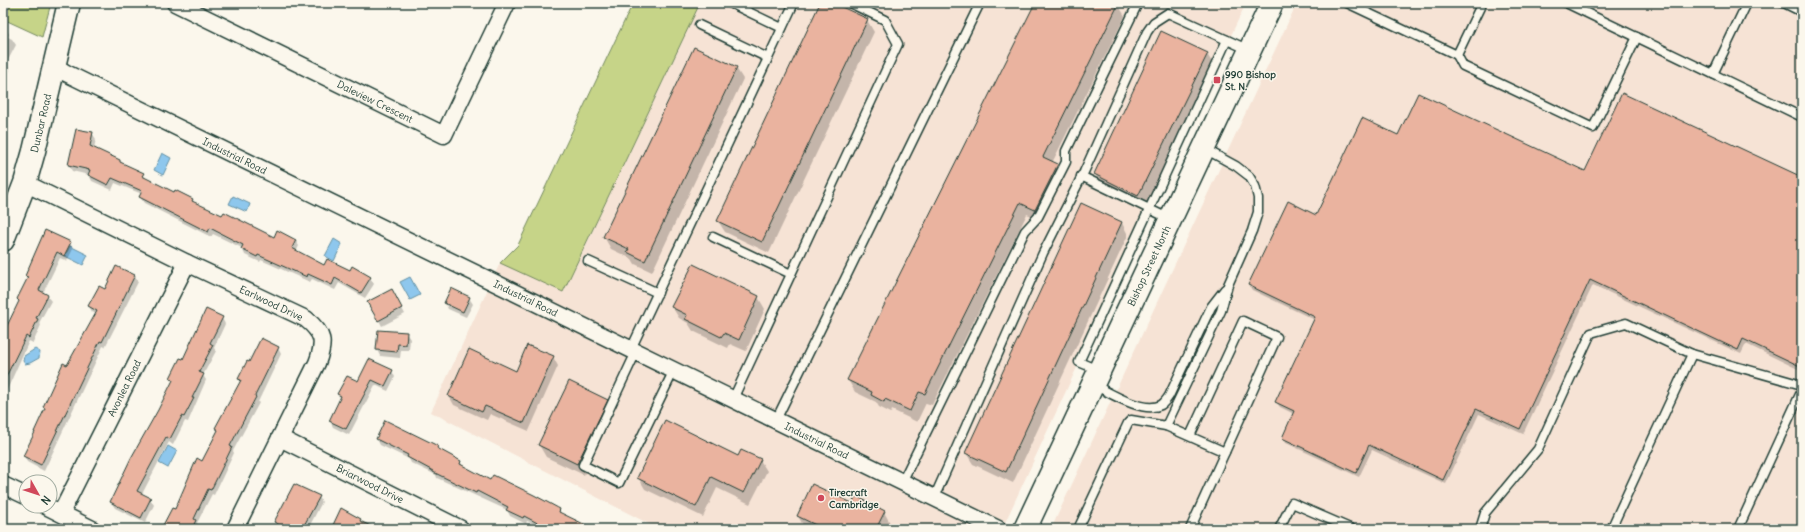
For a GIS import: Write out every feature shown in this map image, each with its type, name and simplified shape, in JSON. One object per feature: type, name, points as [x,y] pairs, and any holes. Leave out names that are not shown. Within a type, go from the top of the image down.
[{"type":"main road","name":"Dunbar Road","points":[[3,240],[25,183],[55,66],[69,3]]},
{"type":"main road","name":"Bishop Street North","points":[[1025,529],[1272,3]]},
{"type":"street","name":"Daleview Crescent","points":[[175,3],[444,135],[507,3]]},
{"type":"street","name":"Industrial Road","points":[[55,66],[66,73],[998,529]]},
{"type":"street","name":"Earlwood Drive","points":[[25,183],[187,263],[306,319],[316,327],[322,338],[323,349],[234,529]]},
{"type":"street","name":"Avonlea Road","points":[[61,513],[187,263]]},
{"type":"street","name":"Briarwood Drive","points":[[280,438],[461,529]]},
{"type":"street","points":[[3,485],[18,492]]},
{"type":"street","points":[[58,512],[92,529]]},
{"type":"lane","points":[[730,3],[782,28]]},
{"type":"lane","points":[[674,370],[619,483],[583,465],[658,293],[794,3]]},
{"type":"lane","points":[[733,399],[898,44],[885,20],[850,3]]},
{"type":"lane","points":[[776,420],[980,3]]},
{"type":"lane","points":[[902,482],[1025,231],[1038,217],[1066,162],[1066,151],[1138,3]]},
{"type":"lane","points":[[1347,3],[1457,55],[1463,66],[1593,128],[1637,37]]},
{"type":"lane","points":[[1457,55],[1482,3]]},
{"type":"lane","points":[[1566,3],[1802,117]]},
{"type":"lane","points":[[1713,74],[1747,3]]},
{"type":"lane","points":[[1784,3],[1802,12]]},
{"type":"lane","points":[[934,498],[1043,253],[1082,176],[1147,32],[1154,22],[1168,13],[1250,50]]},
{"type":"lane","points":[[699,25],[768,58]]},
{"type":"lane","points":[[1227,40],[1079,362],[1096,378],[1141,407],[1151,408],[1162,405],[1169,396],[1211,307],[1228,285]]},
{"type":"lane","points":[[1166,426],[1221,311],[1228,285],[1252,230],[1258,212],[1258,198],[1255,186],[1249,176],[1236,166],[1204,148]]},
{"type":"lane","points":[[1082,176],[1170,219]]},
{"type":"lane","points":[[713,237],[792,274]]},
{"type":"lane","points":[[588,261],[658,293]]},
{"type":"lane","points":[[1190,436],[1243,321],[1277,337],[1190,529]]},
{"type":"lane","points":[[1480,529],[1485,513],[1538,449],[1591,333],[1626,322],[1692,354],[1802,385]]},
{"type":"lane","points":[[1611,529],[1692,354]]},
{"type":"lane","points":[[1738,529],[1802,390]]},
{"type":"lane","points":[[1078,529],[1128,423],[1131,420],[1166,426],[1225,452]]},
{"type":"lane","points":[[1279,529],[1292,502],[1352,529]]},
{"type":"shaded area","points":[[700,3],[1246,3],[1002,529],[659,529],[431,412],[500,263],[563,292]]},
{"type":"shaded area","points":[[1297,3],[1802,3],[1802,529],[1051,529]]},
{"type":"green space","points":[[3,3],[51,3],[42,37],[3,19]]},
{"type":"green space","points":[[633,3],[700,3],[563,292],[500,263],[518,245]]},
{"type":"water","points":[[162,153],[171,158],[163,175],[154,170]]},
{"type":"water","points":[[233,196],[250,204],[247,212],[229,204]]},
{"type":"water","points":[[334,239],[342,244],[334,261],[325,256]]},
{"type":"water","points":[[70,246],[88,255],[83,265],[65,256]]},
{"type":"water","points":[[410,277],[420,295],[410,300],[400,282]]},
{"type":"water","points":[[35,349],[40,352],[39,358],[25,364],[23,361],[24,356]]},
{"type":"water","points":[[168,446],[177,451],[168,468],[159,463]]},
{"type":"building","points":[[820,3],[833,3],[868,19],[762,242],[717,221]]},
{"type":"building","points":[[1035,3],[1119,3],[1043,157],[1058,164],[1035,210],[1020,203],[925,394],[919,392],[910,411],[885,399],[884,402],[871,395],[872,392],[847,380]]},
{"type":"building","points":[[1161,31],[1208,53],[1138,196],[1094,174]]},
{"type":"building","points":[[694,47],[737,67],[645,261],[627,252],[629,249],[603,237]]},
{"type":"building","points":[[1418,93],[1585,171],[1622,93],[1802,177],[1802,367],[1743,339],[1738,350],[1590,280],[1520,429],[1476,409],[1443,480],[1369,445],[1356,473],[1282,438],[1294,411],[1275,402],[1315,317],[1248,285],[1288,201],[1316,215],[1362,118],[1398,135]]},
{"type":"building","points":[[76,129],[93,132],[90,146],[144,173],[142,176],[174,192],[175,190],[193,199],[192,201],[222,215],[224,212],[274,237],[277,230],[296,240],[292,248],[324,265],[327,259],[350,270],[352,266],[371,277],[361,293],[335,278],[332,285],[308,274],[307,277],[258,255],[257,257],[241,249],[243,245],[210,228],[208,232],[139,197],[142,191],[112,178],[108,185],[88,175],[90,170],[68,165]]},
{"type":"building","points":[[1081,203],[1122,222],[1006,472],[965,453]]},
{"type":"building","points":[[45,230],[71,242],[64,256],[57,252],[39,290],[48,295],[36,318],[38,319],[29,338],[26,336],[3,383],[3,334],[19,301],[17,299],[28,277],[25,276]]},
{"type":"building","points":[[693,264],[759,296],[739,340],[724,333],[721,337],[685,319],[687,315],[671,307]]},
{"type":"building","points":[[116,266],[135,275],[102,342],[100,341],[41,465],[23,456],[35,432],[45,408],[43,407],[63,363],[67,365],[97,311],[88,306],[99,286],[105,289]]},
{"type":"building","points":[[451,288],[470,297],[463,312],[444,303]]},
{"type":"building","points":[[392,289],[402,308],[378,321],[367,302]]},
{"type":"building","points":[[206,309],[223,317],[210,343],[213,345],[199,372],[204,374],[192,398],[194,398],[184,417],[182,416],[170,439],[166,437],[137,491],[151,498],[141,518],[110,502],[131,458],[173,380],[170,378],[180,358],[183,359]]},
{"type":"building","points":[[378,330],[407,332],[406,345],[398,344],[397,352],[376,350]]},
{"type":"building","points":[[261,338],[279,347],[255,396],[256,397],[230,446],[232,447],[211,490],[208,489],[194,519],[196,520],[192,529],[161,529],[172,508],[175,509],[197,458],[202,461],[218,430],[215,428],[241,380],[238,379],[247,361],[249,362]]},
{"type":"building","points":[[527,345],[554,356],[524,423],[485,406],[482,412],[448,396],[469,349],[516,371]]},
{"type":"building","points":[[369,359],[393,370],[385,386],[372,380],[346,429],[329,421],[341,396],[337,394],[347,376],[358,381]]},
{"type":"building","points":[[569,381],[608,400],[577,464],[538,445]]},
{"type":"building","points":[[385,420],[438,446],[437,448],[461,461],[460,464],[490,480],[493,475],[534,495],[560,509],[559,512],[594,529],[549,529],[524,516],[523,518],[506,510],[508,507],[477,491],[476,493],[433,472],[407,457],[408,455],[376,439]]},
{"type":"building","points":[[665,420],[738,456],[741,450],[761,459],[744,493],[711,477],[696,507],[637,478]]},
{"type":"building","points":[[294,484],[320,496],[302,529],[287,529],[274,522]]},
{"type":"building","points":[[812,484],[852,503],[856,496],[885,511],[876,529],[824,529],[797,516]]},
{"type":"building","points":[[341,508],[361,519],[360,521],[377,529],[341,529],[333,525]]},
{"type":"place","name":"990 Bishop St. N.","points":[[1217,80]]},
{"type":"place","name":"Tirecraft Cambridge","points":[[821,498]]}]
